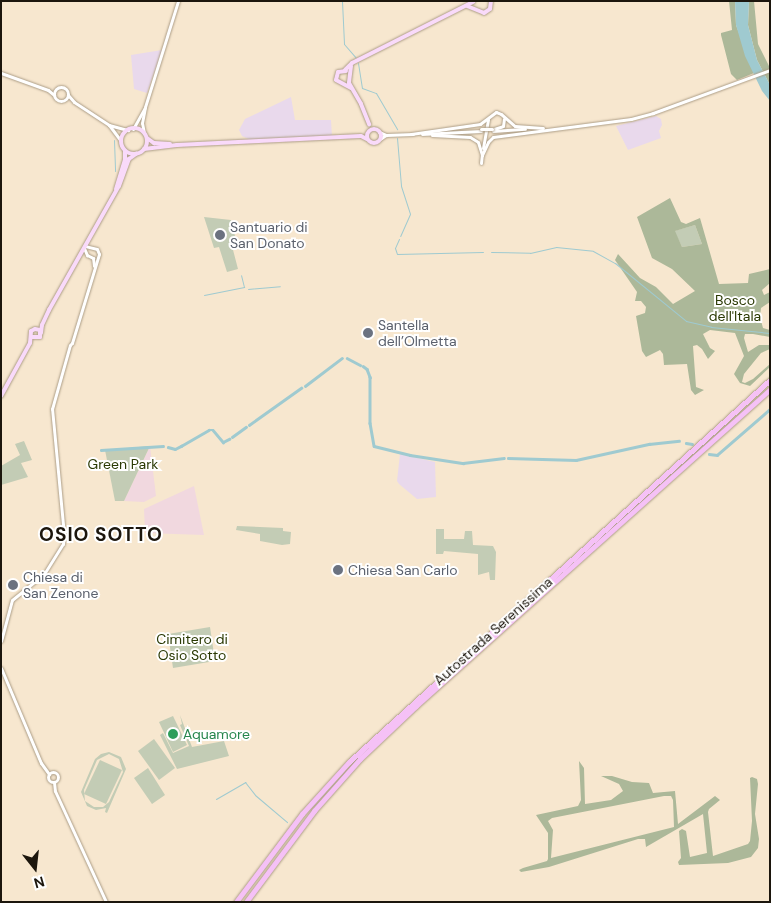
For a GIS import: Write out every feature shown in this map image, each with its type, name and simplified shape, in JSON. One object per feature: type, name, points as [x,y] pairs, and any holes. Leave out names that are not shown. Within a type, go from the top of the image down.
[{"type":"highway","name":"Autostrada Serenissima","points":[[236,902],[302,814],[349,762],[770,380]]},
{"type":"highway","name":"Autostrada Serenissima","points":[[246,902],[314,811],[360,759],[422,701],[770,390]]},
{"type":"main road","points":[[177,145],[154,144],[144,133],[142,123],[145,106],[178,1]]},
{"type":"main road","points":[[467,6],[474,8],[480,13],[488,12],[492,5],[491,1]]},
{"type":"main road","points":[[351,88],[344,84],[339,84],[336,77],[338,72],[473,2],[474,8]]},
{"type":"main road","points":[[352,64],[349,74],[351,88],[361,104],[369,124],[386,135],[548,128],[628,120],[654,113],[770,70]]},
{"type":"main road","points":[[344,70],[349,74]]},
{"type":"main road","points":[[1,74],[48,90],[58,101],[74,102]]},
{"type":"main road","points":[[344,84],[349,81]]},
{"type":"main road","points":[[48,90],[65,88],[74,102],[109,125],[121,141],[125,151],[125,159],[116,189]]},
{"type":"main road","points":[[54,95],[56,89]]},
{"type":"main road","points":[[65,101],[68,95]]},
{"type":"main road","points":[[121,141],[145,106]]},
{"type":"main road","points":[[411,134],[480,124],[496,112],[515,126],[543,128]]},
{"type":"main road","points":[[481,163],[489,116]]},
{"type":"main road","points":[[493,130],[502,126],[503,116]]},
{"type":"main road","points":[[367,139],[369,124]]},
{"type":"main road","points":[[109,125],[144,133]]},
{"type":"main road","points":[[482,155],[488,142],[493,137],[548,128]]},
{"type":"main road","points":[[30,344],[41,333],[42,325],[49,310],[116,189],[129,159],[144,149],[177,145],[361,136],[374,129]]},
{"type":"main road","points":[[379,132],[380,139]]},
{"type":"main road","points":[[411,134],[480,139],[485,136]]},
{"type":"main road","points":[[361,136],[373,143],[386,135]]},
{"type":"main road","points":[[144,149],[147,138]]},
{"type":"main road","points":[[474,138],[480,145],[482,155]]},
{"type":"main road","points":[[125,151],[136,154]]},
{"type":"main road","points":[[90,238],[91,246]]},
{"type":"main road","points":[[1,641],[8,609],[12,600],[44,574],[62,548],[64,535],[52,409],[99,254],[91,246],[84,247]]},
{"type":"main road","points":[[84,247],[86,254],[92,258],[94,269]]},
{"type":"main road","points":[[76,262],[86,254]]},
{"type":"main road","points":[[1,396],[30,344],[31,332],[49,310]]},
{"type":"main road","points":[[35,329],[41,333]]},
{"type":"main road","points":[[32,337],[38,338]]},
{"type":"main road","points":[[1,668],[41,764],[49,774],[49,780],[54,782]]},
{"type":"main road","points":[[49,774],[53,772],[57,774],[54,782],[55,791],[106,902]]},
{"type":"shaded area","points":[[162,50],[147,93],[134,89],[131,55]]},
{"type":"shaded area","points":[[291,97],[295,120],[331,120],[332,137],[251,140],[242,136],[239,130],[245,119]]},
{"type":"shaded area","points":[[656,116],[661,119],[662,125],[659,131],[661,138],[628,150],[616,126]]},
{"type":"shaded area","points":[[150,446],[156,496],[144,502],[124,501]]},
{"type":"shaded area","points":[[400,454],[435,462],[436,497],[417,499],[399,484],[397,481]]},
{"type":"shaded area","points":[[194,486],[204,535],[145,533],[144,509]]},
{"type":"green space","points":[[729,1],[735,1],[736,25],[754,73],[737,80],[731,74],[721,35],[721,33],[732,30]]},
{"type":"green space","points":[[749,1],[754,1],[758,44],[770,68],[770,85],[757,60],[748,25]]},
{"type":"green space","name":"Bosco dell'Itala","points":[[670,198],[681,222],[686,224],[700,218],[719,284],[748,283],[749,274],[770,269],[770,283],[762,290],[764,295],[770,292],[770,302],[761,308],[760,317],[763,328],[770,330],[770,337],[745,334],[744,338],[748,352],[759,345],[770,345],[770,349],[761,353],[744,374],[742,382],[745,383],[753,379],[770,364],[770,367],[750,386],[740,383],[734,374],[744,356],[735,333],[710,330],[703,334],[710,348],[715,351],[708,359],[702,349],[697,345],[693,346],[696,387],[704,390],[695,395],[691,390],[687,364],[664,365],[663,354],[660,350],[646,357],[642,351],[636,316],[645,313],[646,307],[641,301],[635,301],[637,292],[615,260],[618,254],[640,278],[656,287],[673,304],[695,291],[672,269],[652,258],[637,217]],"holes":[[[695,225],[702,244],[682,247],[675,231]]]},
{"type":"green space","points":[[204,217],[231,220],[235,236],[232,246],[238,269],[227,272],[219,247],[214,248]]},
{"type":"green space","points":[[695,225],[702,244],[682,247],[674,231]]},
{"type":"green space","points":[[24,441],[32,460],[21,463],[28,477],[1,485],[1,466],[20,455],[15,444]]},
{"type":"green space","name":"Green Park","points":[[150,446],[124,501],[115,501],[105,450]]},
{"type":"green space","points":[[237,526],[283,528],[283,531],[291,532],[290,544],[282,545],[260,541],[260,534],[236,530]]},
{"type":"green space","points":[[436,529],[444,529],[444,539],[464,539],[465,531],[472,531],[473,545],[493,546],[496,552],[495,580],[490,580],[489,572],[478,575],[478,554],[444,551],[443,554],[436,554]]},
{"type":"green space","name":"Cimitero di Osio Sotto","points":[[210,627],[215,661],[173,668],[168,634]]},
{"type":"green space","points":[[180,715],[192,747],[224,741],[229,756],[177,769],[160,735],[163,733],[173,753],[189,746],[180,725],[182,724]]},
{"type":"green space","name":"Aquamore","points":[[173,716],[187,745],[173,752],[159,722]]},
{"type":"green space","points":[[154,739],[175,768],[159,780],[138,751]]},
{"type":"green space","points":[[109,752],[121,757],[126,769],[107,813],[105,812],[106,808],[96,810],[87,806],[81,792],[95,759],[101,754]],"holes":[[[109,754],[119,759],[123,772],[109,802],[103,807],[94,807],[85,801],[84,790],[97,760]]]},
{"type":"green space","points":[[100,760],[122,770],[106,804],[84,794]]},
{"type":"green space","points":[[579,761],[584,768],[585,804],[611,800],[623,791],[619,784],[601,776],[612,776],[632,782],[649,783],[653,793],[675,791],[678,824],[715,796],[720,800],[708,812],[713,856],[748,844],[750,841],[752,821],[750,778],[752,777],[757,779],[758,784],[755,814],[759,839],[758,848],[751,857],[728,863],[679,865],[678,862],[681,858],[679,831],[682,829],[686,831],[690,857],[707,853],[703,814],[646,847],[645,839],[638,839],[549,867],[521,872],[519,870],[547,861],[548,859],[548,833],[536,815],[578,806],[581,800]],"holes":[[[671,796],[673,800],[674,827],[551,858],[553,830],[548,821],[552,818]]]},
{"type":"green space","points":[[148,768],[165,795],[152,804],[134,778]]},
{"type":"water","points":[[735,1],[749,1],[748,25],[757,60],[770,85],[770,101],[762,91],[745,56],[736,25]]},
{"type":"waterway","points":[[342,1],[344,44],[356,58]]},
{"type":"waterway","points":[[358,63],[362,88],[376,93],[397,129]]},
{"type":"waterway","points":[[397,138],[401,186],[410,214],[400,236]]},
{"type":"waterway","points":[[114,140],[115,171]]},
{"type":"waterway","points":[[399,239],[395,248],[397,254],[483,252]]},
{"type":"waterway","points":[[491,252],[530,253],[556,247],[593,251],[615,263],[686,321],[711,327],[770,333]]},
{"type":"waterway","points":[[204,295],[244,287],[241,275]]},
{"type":"waterway","points":[[248,289],[280,286]]},
{"type":"waterway","points":[[305,386],[342,358]]},
{"type":"waterway","points":[[347,358],[360,365]]},
{"type":"waterway","points":[[363,366],[367,369],[370,377],[370,423],[374,446],[410,455],[463,463],[504,458]]},
{"type":"waterway","points":[[249,425],[301,388]]},
{"type":"waterway","points":[[709,454],[717,455],[770,409]]},
{"type":"waterway","points":[[232,437],[246,427]]},
{"type":"waterway","points":[[168,447],[175,449],[209,430],[213,430],[223,442],[229,439]]},
{"type":"waterway","points":[[508,458],[576,460],[649,444],[679,441]]},
{"type":"waterway","points":[[686,443],[692,444]]},
{"type":"waterway","points":[[101,450],[163,446]]},
{"type":"waterway","points":[[216,799],[245,782],[255,795],[287,822]]},
{"type":"place","name":"Santuario di San Donato","points":[[220,235]]},
{"type":"place","name":"Santella dell’Olmetta","points":[[368,333]]},
{"type":"place","name":"Chiesa San Carlo","points":[[338,570]]},
{"type":"place","name":"Chiesa di San Zenone","points":[[13,585]]},
{"type":"place","name":"Aquamore","points":[[173,734]]},
{"type":"district","name":"OSIO SOTTO","points":[[101,535]]}]
